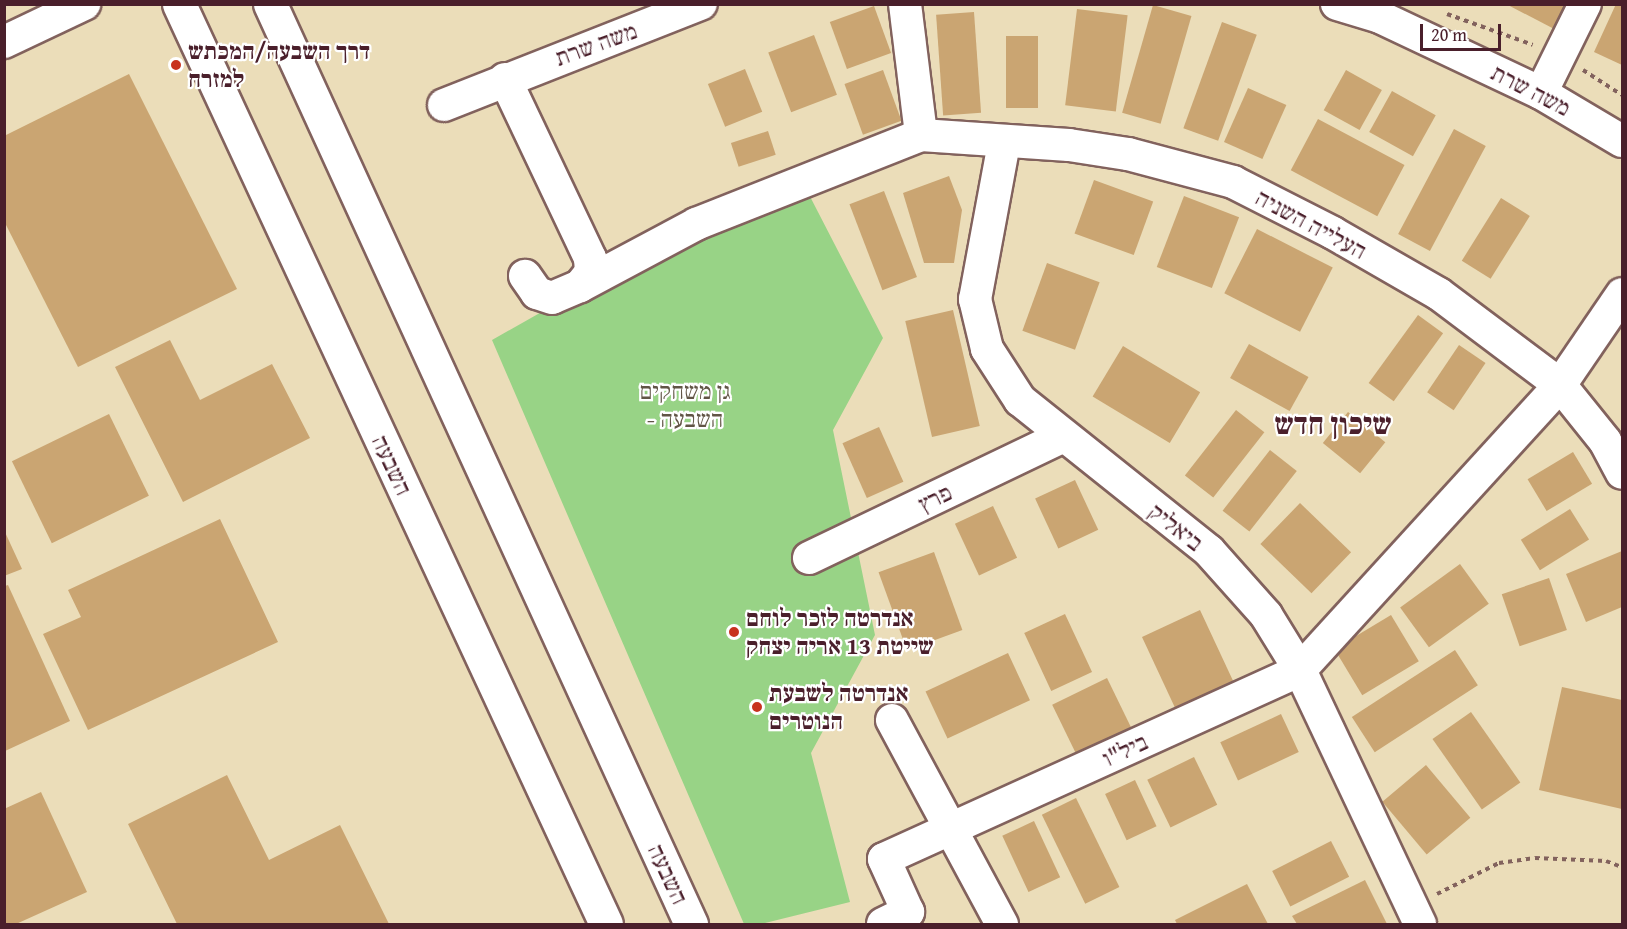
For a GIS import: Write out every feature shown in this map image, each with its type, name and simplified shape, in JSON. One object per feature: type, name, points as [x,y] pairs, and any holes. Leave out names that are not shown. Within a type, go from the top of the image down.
[{"type":"highway","name":"השבעה","points":[[179,4],[606,924]]},
{"type":"highway","name":"השבעה","points":[[270,4],[691,924]]},
{"type":"street","points":[[4,42],[47,12],[84,4]]},
{"type":"street","name":"משה שרת","points":[[444,105],[514,75],[701,4]]},
{"type":"street","points":[[525,276],[537,293],[552,298],[580,286],[696,224],[921,135],[905,4]]},
{"type":"street","name":"משה שרת","points":[[1337,4],[1380,17],[1541,93],[1623,141]]},
{"type":"street","points":[[1541,93],[1585,4]]},
{"type":"street","points":[[514,75],[590,258],[591,272],[580,286]]},
{"type":"street","name":"העלייה השניה","points":[[921,135],[1004,143],[1069,145],[1128,154],[1233,182],[1333,233],[1439,294],[1560,385],[1605,441],[1623,473]]},
{"type":"street","name":"ביאליק","points":[[1004,143],[975,299],[987,349],[1020,400],[1062,437],[1209,552],[1266,615],[1300,670],[1417,916]]},
{"type":"street","points":[[1300,670],[1560,385],[1623,294]]},
{"type":"street","name":"פרץ","points":[[809,558],[1062,437]]},
{"type":"street","name":"ביל\"ו","points":[[883,924],[908,912],[884,859],[1300,670]]},
{"type":"street","points":[[892,720],[1002,924]]},
{"type":"path","points":[[1443,12],[1560,55],[1623,95]]},
{"type":"path","points":[[1417,916],[1498,864],[1570,857],[1606,861],[1623,867]]},
{"type":"green space","name":"גן משחקים - השבעה","points":[[802,181],[883,338],[833,430],[875,635],[811,753],[850,902],[761,924],[744,924],[492,340],[674,237]]},
{"type":"building","points":[[1506,4],[1571,4],[1558,31]]},
{"type":"building","points":[[1616,4],[1622,4],[1622,65],[1594,52]]},
{"type":"building","points":[[1153,5],[1191,16],[1161,124],[1122,113]]},
{"type":"building","points":[[874,6],[891,53],[847,69],[830,22]]},
{"type":"building","points":[[1077,9],[1128,15],[1116,111],[1065,105]]},
{"type":"building","points":[[974,12],[981,113],[943,115],[936,15]]},
{"type":"building","points":[[1222,22],[1257,35],[1218,141],[1183,128]]},
{"type":"building","points":[[814,35],[837,95],[791,112],[768,53]]},
{"type":"building","points":[[1006,36],[1038,36],[1038,108],[1006,108]]},
{"type":"building","points":[[745,69],[762,112],[725,127],[708,84]]},
{"type":"building","points":[[883,70],[901,121],[863,135],[844,84]]},
{"type":"building","points":[[1346,70],[1382,90],[1360,130],[1324,110]]},
{"type":"building","points":[[129,74],[237,289],[78,367],[4,221],[4,136]]},
{"type":"building","points":[[1248,88],[1286,105],[1262,159],[1224,142]]},
{"type":"building","points":[[1392,91],[1436,115],[1413,156],[1369,132]]},
{"type":"building","points":[[1318,119],[1405,165],[1377,216],[1291,170]]},
{"type":"building","points":[[1454,129],[1486,146],[1430,251],[1398,234]]},
{"type":"building","points":[[768,131],[776,155],[739,167],[731,143]]},
{"type":"building","points":[[949,176],[962,210],[954,263],[924,263],[903,193]]},
{"type":"building","points":[[1094,180],[1153,202],[1134,255],[1075,234]]},
{"type":"building","points":[[884,191],[917,277],[882,290],[849,204]]},
{"type":"building","points":[[1184,196],[1239,217],[1212,288],[1157,267]]},
{"type":"building","points":[[1501,198],[1530,216],[1491,279],[1462,261]]},
{"type":"building","points":[[1257,229],[1333,268],[1300,332],[1224,293]]},
{"type":"building","points":[[1047,263],[1100,282],[1075,350],[1022,331]]},
{"type":"building","points":[[953,310],[980,426],[932,437],[905,321]]},
{"type":"building","points":[[1418,315],[1443,333],[1394,401],[1369,383]]},
{"type":"building","points":[[170,340],[200,400],[272,364],[310,438],[183,502],[115,367]]},
{"type":"building","points":[[1249,344],[1308,377],[1290,411],[1230,378]]},
{"type":"building","points":[[1459,345],[1486,363],[1454,410],[1427,392]]},
{"type":"building","points":[[1123,346],[1200,392],[1170,443],[1093,397]]},
{"type":"building","points":[[1236,410],[1264,432],[1213,498],[1185,475]]},
{"type":"building","points":[[1348,412],[1385,442],[1360,473],[1323,443]]},
{"type":"building","points":[[109,414],[149,496],[52,543],[12,461]]},
{"type":"building","points":[[879,427],[903,482],[867,498],[842,443]]},
{"type":"building","points":[[1270,450],[1297,471],[1249,532],[1223,511]]},
{"type":"building","points":[[1573,452],[1592,484],[1547,511],[1528,479]]},
{"type":"building","points":[[1075,480],[1098,530],[1058,548],[1035,499]]},
{"type":"building","points":[[1300,503],[1351,552],[1311,593],[1260,544]]},
{"type":"building","points":[[993,506],[1017,558],[979,575],[955,524]]},
{"type":"building","points":[[1570,509],[1589,540],[1540,570],[1521,540]]},
{"type":"building","points":[[220,519],[278,642],[88,730],[43,634],[81,617],[68,590]]},
{"type":"building","points":[[4,530],[22,569],[4,576]]},
{"type":"building","points":[[1622,551],[1622,607],[1586,622],[1566,574]]},
{"type":"building","points":[[934,552],[962,630],[907,650],[879,572]]},
{"type":"building","points":[[1460,564],[1489,604],[1429,647],[1400,607]]},
{"type":"building","points":[[1549,578],[1567,630],[1520,646],[1502,594]]},
{"type":"building","points":[[8,585],[70,721],[5,751],[5,586]]},
{"type":"building","points":[[1200,610],[1235,684],[1177,711],[1142,637]]},
{"type":"building","points":[[1065,614],[1092,672],[1051,691],[1024,633]]},
{"type":"building","points":[[1391,615],[1419,661],[1362,695],[1334,649]]},
{"type":"building","points":[[1455,650],[1478,685],[1375,752],[1352,717]]},
{"type":"building","points":[[1008,653],[1030,700],[948,739],[926,691]]},
{"type":"building","points":[[1107,678],[1133,732],[1078,759],[1052,705]]},
{"type":"building","points":[[1562,687],[1622,700],[1622,809],[1539,790]]},
{"type":"building","points":[[1471,712],[1520,782],[1482,809],[1432,739]]},
{"type":"building","points":[[1281,714],[1299,752],[1238,780],[1220,742]]},
{"type":"building","points":[[1194,757],[1217,805],[1170,827],[1147,780]]},
{"type":"building","points":[[1426,765],[1470,818],[1427,854],[1382,802]]},
{"type":"building","points":[[227,775],[269,860],[340,825],[389,924],[177,924],[128,824]]},
{"type":"building","points":[[1135,780],[1157,826],[1127,840],[1105,794]]},
{"type":"building","points":[[41,792],[87,892],[16,924],[4,924],[4,809]]},
{"type":"building","points":[[1076,798],[1119,887],[1085,904],[1042,815]]},
{"type":"building","points":[[1034,821],[1060,877],[1028,892],[1002,836]]},
{"type":"building","points":[[1331,841],[1349,877],[1290,907],[1272,871]]},
{"type":"building","points":[[1365,880],[1387,924],[1297,924],[1292,916]]},
{"type":"building","points":[[1247,884],[1268,924],[1177,924],[1175,920]]},
{"type":"place","name":"דרך השבעה/המכתש למזרח","points":[[176,65]]},
{"type":"place","name":"אנדרטה לזכר לוחם שייטת 13 אריה יצחק","points":[[734,632]]},
{"type":"place","name":"אנדרטה לשבעת הנוטרים","points":[[757,707]]},
{"type":"district","name":"שיכון חדש","points":[[1333,423]]}]
